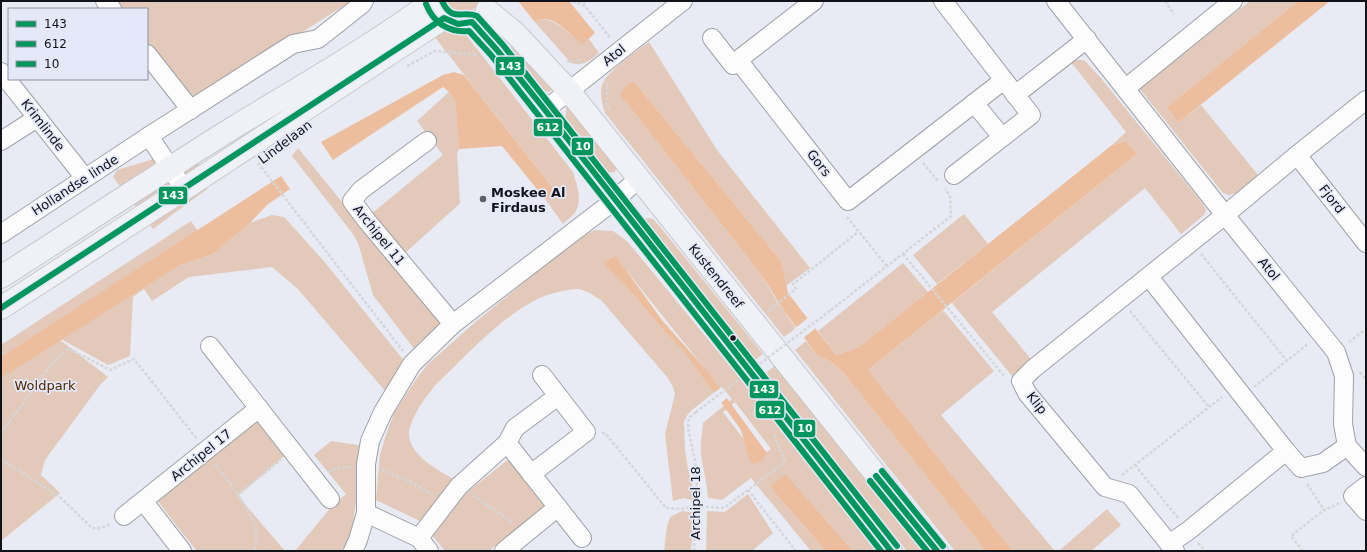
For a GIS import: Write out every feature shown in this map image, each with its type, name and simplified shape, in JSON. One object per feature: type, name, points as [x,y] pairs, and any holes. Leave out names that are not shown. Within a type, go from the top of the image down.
[{"type":"main road","points":[[1,277],[170,168],[414,15],[437,7],[458,24],[483,11],[497,50],[891,551]]},
{"type":"main road","name":"Lindelaan","points":[[1,308],[184,189],[437,7]]},
{"type":"main road","name":"Kustendreef","points":[[483,11],[515,33],[569,91],[937,551]]},
{"type":"street","name":"Hollandse linde","points":[[1,234],[293,44],[318,39],[364,1]]},
{"type":"street","name":"Atol","points":[[545,110],[683,1]]},
{"type":"street","points":[[712,38],[733,65],[814,1]]},
{"type":"street","points":[[942,1],[1031,115],[954,175]]},
{"type":"street","name":"Atol","points":[[1056,1],[1225,215],[1336,352],[1344,376],[1343,424],[1348,446],[1366,467]]},
{"type":"street","points":[[1126,88],[1233,1]]},
{"type":"street","points":[[1015,95],[1087,39]]},
{"type":"street","points":[[148,55],[190,110]]},
{"type":"street","name":"Gors","points":[[738,60],[848,201]]},
{"type":"street","name":"Krimlinde","points":[[1,72],[85,178]]},
{"type":"street","points":[[848,201],[1004,80]]},
{"type":"street","points":[[1225,215],[1366,100]]},
{"type":"street","points":[[974,103],[1002,138]]},
{"type":"street","points":[[1,142],[37,118]]},
{"type":"street","points":[[150,136],[184,189]]},
{"type":"street","name":"Archipel 11","points":[[427,141],[362,190],[352,201],[366,221],[453,324]]},
{"type":"street","name":"Fjord","points":[[1297,155],[1366,244]]},
{"type":"street","points":[[353,551],[358,540],[366,512],[366,464],[370,441],[384,412],[412,364],[453,324],[615,200],[638,179]]},
{"type":"street","name":"Klip","points":[[1105,487],[1027,393],[1021,382],[1033,369],[1225,215]]},
{"type":"street","points":[[1149,277],[1301,468],[1324,463],[1348,446]]},
{"type":"street","points":[[210,346],[330,499]]},
{"type":"street","points":[[531,474],[586,432],[542,375]]},
{"type":"street","points":[[366,512],[424,544],[459,486],[507,443],[515,428],[558,396]]},
{"type":"street","name":"Archipel 17","points":[[124,516],[144,502],[259,408]]},
{"type":"street","points":[[507,443],[582,538]]},
{"type":"street","points":[[1105,487],[1129,494],[1172,547],[1188,531],[1286,451]]},
{"type":"street","points":[[1360,491],[1366,512]]},
{"type":"street","points":[[144,502],[174,549]]},
{"type":"street","points":[[504,551],[558,507]]},
{"type":"path","points":[[573,1],[585,6],[620,50]]},
{"type":"path","points":[[584,1],[585,6]]},
{"type":"path","points":[[1165,1],[1174,14]]},
{"type":"path","points":[[406,66],[434,51],[487,56],[497,50]]},
{"type":"path","points":[[563,56],[568,62]]},
{"type":"path","points":[[848,201],[847,217],[887,266],[951,216],[950,196],[913,150]]},
{"type":"path","name":"Lindelaan","points":[[252,167],[263,160]]},
{"type":"path","points":[[258,163],[412,364]]},
{"type":"path","points":[[765,313],[796,289],[793,284],[858,232]]},
{"type":"path","points":[[1191,242],[1287,361]]},
{"type":"path","points":[[903,254],[1004,377],[1021,382]]},
{"type":"path","name":"Archipel 18","points":[[694,551],[697,476],[689,438],[689,418],[887,266]]},
{"type":"path","points":[[1121,299],[1209,407]]},
{"type":"path","points":[[1336,352],[1366,329]]},
{"type":"path","points":[[1105,487],[1209,407],[1239,391],[1287,361],[1321,333]]},
{"type":"path","points":[[1,433],[50,366],[68,348],[110,370],[134,359],[206,451],[247,508],[255,529],[256,546],[254,551]]},
{"type":"path","points":[[586,432],[605,433],[666,508],[681,509],[696,506],[724,508],[785,462],[772,428]]},
{"type":"path","points":[[237,494],[292,450]]},
{"type":"path","points":[[1,459],[61,498],[92,528],[101,528],[124,516]]},
{"type":"path","points":[[1135,465],[1205,551]]},
{"type":"path","points":[[1301,468],[1307,485],[1324,510]]},
{"type":"path","points":[[459,486],[527,532]]},
{"type":"path","points":[[748,490],[796,551]]},
{"type":"path","points":[[1302,551],[1291,536],[1324,510],[1360,491]]},
{"type":"green space","points":[[114,1],[350,1],[192,102],[148,45],[148,8],[119,8]]},
{"type":"green space","points":[[445,1],[480,1],[472,10],[462,13],[453,10]]},
{"type":"green space","points":[[1250,1],[1298,1],[1167,107],[1178,123],[1201,105],[1258,175],[1236,193],[1229,195],[1223,193],[1139,88]]},
{"type":"green space","points":[[544,19],[555,23],[569,32],[582,44],[589,39],[599,53],[583,63],[571,63],[534,21]]},
{"type":"green space","points":[[445,27],[463,31],[573,172],[579,194],[579,200],[573,215],[563,224],[545,199],[555,197],[552,187],[430,31]]},
{"type":"green space","points":[[516,42],[554,89],[548,92],[539,88],[506,52]]},
{"type":"green space","points":[[649,42],[717,150],[810,268],[786,286],[781,261],[636,84],[626,102],[763,277],[776,300],[796,328],[784,337],[605,113],[601,94],[603,83],[606,78],[624,61]]},
{"type":"green space","points":[[1084,60],[1100,77],[1203,204],[1206,210],[1204,215],[1181,234],[1145,188],[992,312],[1031,359],[1012,376],[952,303],[1137,154],[1126,141],[1112,145],[1126,132],[1071,62]]},
{"type":"green space","points":[[449,92],[455,99],[459,149],[457,154],[460,203],[404,254],[371,214],[443,155],[417,121]]},
{"type":"green space","points":[[566,107],[569,107],[617,165],[615,172],[605,173],[566,119]]},
{"type":"green space","points":[[298,148],[442,325],[415,350],[373,295],[358,243],[353,234],[292,156]]},
{"type":"green space","points":[[174,153],[193,157],[202,168],[206,176],[208,184],[207,189],[153,229],[113,177],[117,170]]},
{"type":"green space","points":[[964,214],[988,244],[937,284],[913,255]]},
{"type":"green space","name":"Woldpark","points":[[272,215],[284,217],[323,260],[405,362],[386,392],[297,288],[272,267],[189,277],[152,301],[144,289],[133,297],[130,356],[108,365],[61,339],[60,340],[108,377],[100,385],[45,460],[41,475],[60,493],[1,541],[1,345],[191,221],[206,243],[178,266],[213,254],[250,223]]},
{"type":"green space","points":[[648,218],[653,219],[661,228],[763,354],[754,361],[644,220]]},
{"type":"green space","points":[[595,230],[613,231],[628,242],[747,387],[876,551],[853,551],[785,475],[770,487],[826,551],[811,551],[751,478],[722,500],[708,498],[701,454],[703,423],[732,399],[721,387],[692,410],[684,421],[685,449],[688,469],[696,501],[683,498],[673,501],[665,434],[675,394],[673,387],[667,377],[601,300],[580,289],[565,290],[547,295],[520,309],[490,332],[471,350],[433,388],[424,400],[411,423],[409,434],[410,442],[419,455],[433,467],[454,479],[420,521],[376,500],[380,455],[386,435],[394,413],[417,378],[428,364],[472,325],[582,236]],"holes":[[[614,255],[705,369],[664,331],[604,263]],[[735,402],[771,449],[758,458],[723,412]]]},
{"type":"green space","points":[[903,263],[928,292],[859,347],[836,355],[818,331]]},
{"type":"green space","points":[[943,310],[994,371],[941,415],[1055,551],[1013,551],[868,370]]},
{"type":"green space","points":[[806,341],[817,355],[831,362],[841,370],[986,551],[955,551],[795,350]]},
{"type":"green space","points":[[775,366],[924,551],[907,551],[764,374]]},
{"type":"green space","points":[[262,416],[290,451],[238,496],[285,551],[197,551],[158,501]]},
{"type":"green space","points":[[331,441],[364,446],[353,523],[348,541],[341,551],[295,551],[332,506],[346,494],[314,455]]},
{"type":"green space","points":[[510,458],[547,504],[489,551],[445,551],[432,535],[455,502]]},
{"type":"green space","points":[[748,494],[773,533],[752,551],[706,551],[707,511],[725,512]]},
{"type":"green space","points":[[1107,509],[1121,525],[1091,551],[1059,551]]},
{"type":"green space","points":[[682,511],[695,513],[691,551],[664,551],[667,526],[670,517]]},
{"type":"shaded area","points":[[518,1],[569,1],[595,33],[582,45],[560,25],[554,22],[544,19],[534,21]]},
{"type":"shaded area","points":[[1298,1],[1330,1],[1178,123],[1167,107]]},
{"type":"shaded area","points":[[454,72],[464,75],[552,187],[555,198],[545,199],[502,146],[459,149],[455,100],[443,87],[333,160],[321,142],[443,75]]},
{"type":"shaded area","points":[[632,82],[636,84],[781,261],[788,293],[836,355],[859,347],[1112,145],[1126,141],[1137,154],[868,370],[1013,551],[986,551],[841,370],[831,362],[817,355],[782,308],[763,277],[622,97],[621,92]]},
{"type":"shaded area","points":[[281,176],[290,189],[267,205],[250,223],[213,254],[178,266],[1,378],[1,357]]},
{"type":"shaded area","points":[[615,255],[662,320],[707,371],[767,453],[762,461],[754,464],[750,462],[741,430],[683,350],[603,263]]},
{"type":"shaded area","points":[[785,474],[853,551],[826,551],[770,487]]},
{"type":"pier","points":[[809,317],[817,327],[802,339],[794,329]]},
{"type":"pier","points":[[722,387],[729,396],[720,404],[712,394]]},
{"type":"transit line","name":"10","points":[[442,1],[446,8],[454,14],[477,16],[503,45],[897,546]]},
{"type":"transit line","name":"612","points":[[426,4],[433,16],[442,25],[454,30],[469,31],[491,55],[881,551]]},
{"type":"transit line","name":"143","points":[[1,308],[444,18],[458,24],[472,22],[497,50],[545,110],[891,551]]},
{"type":"transit line","name":"10","points":[[882,471],[943,546]]},
{"type":"transit line","name":"143","points":[[876,476],[937,551]]},
{"type":"transit line","name":"612","points":[[870,481],[927,551]]},
{"type":"place","name":"Moskee Al Firdaus","points":[[483,199]]}]
